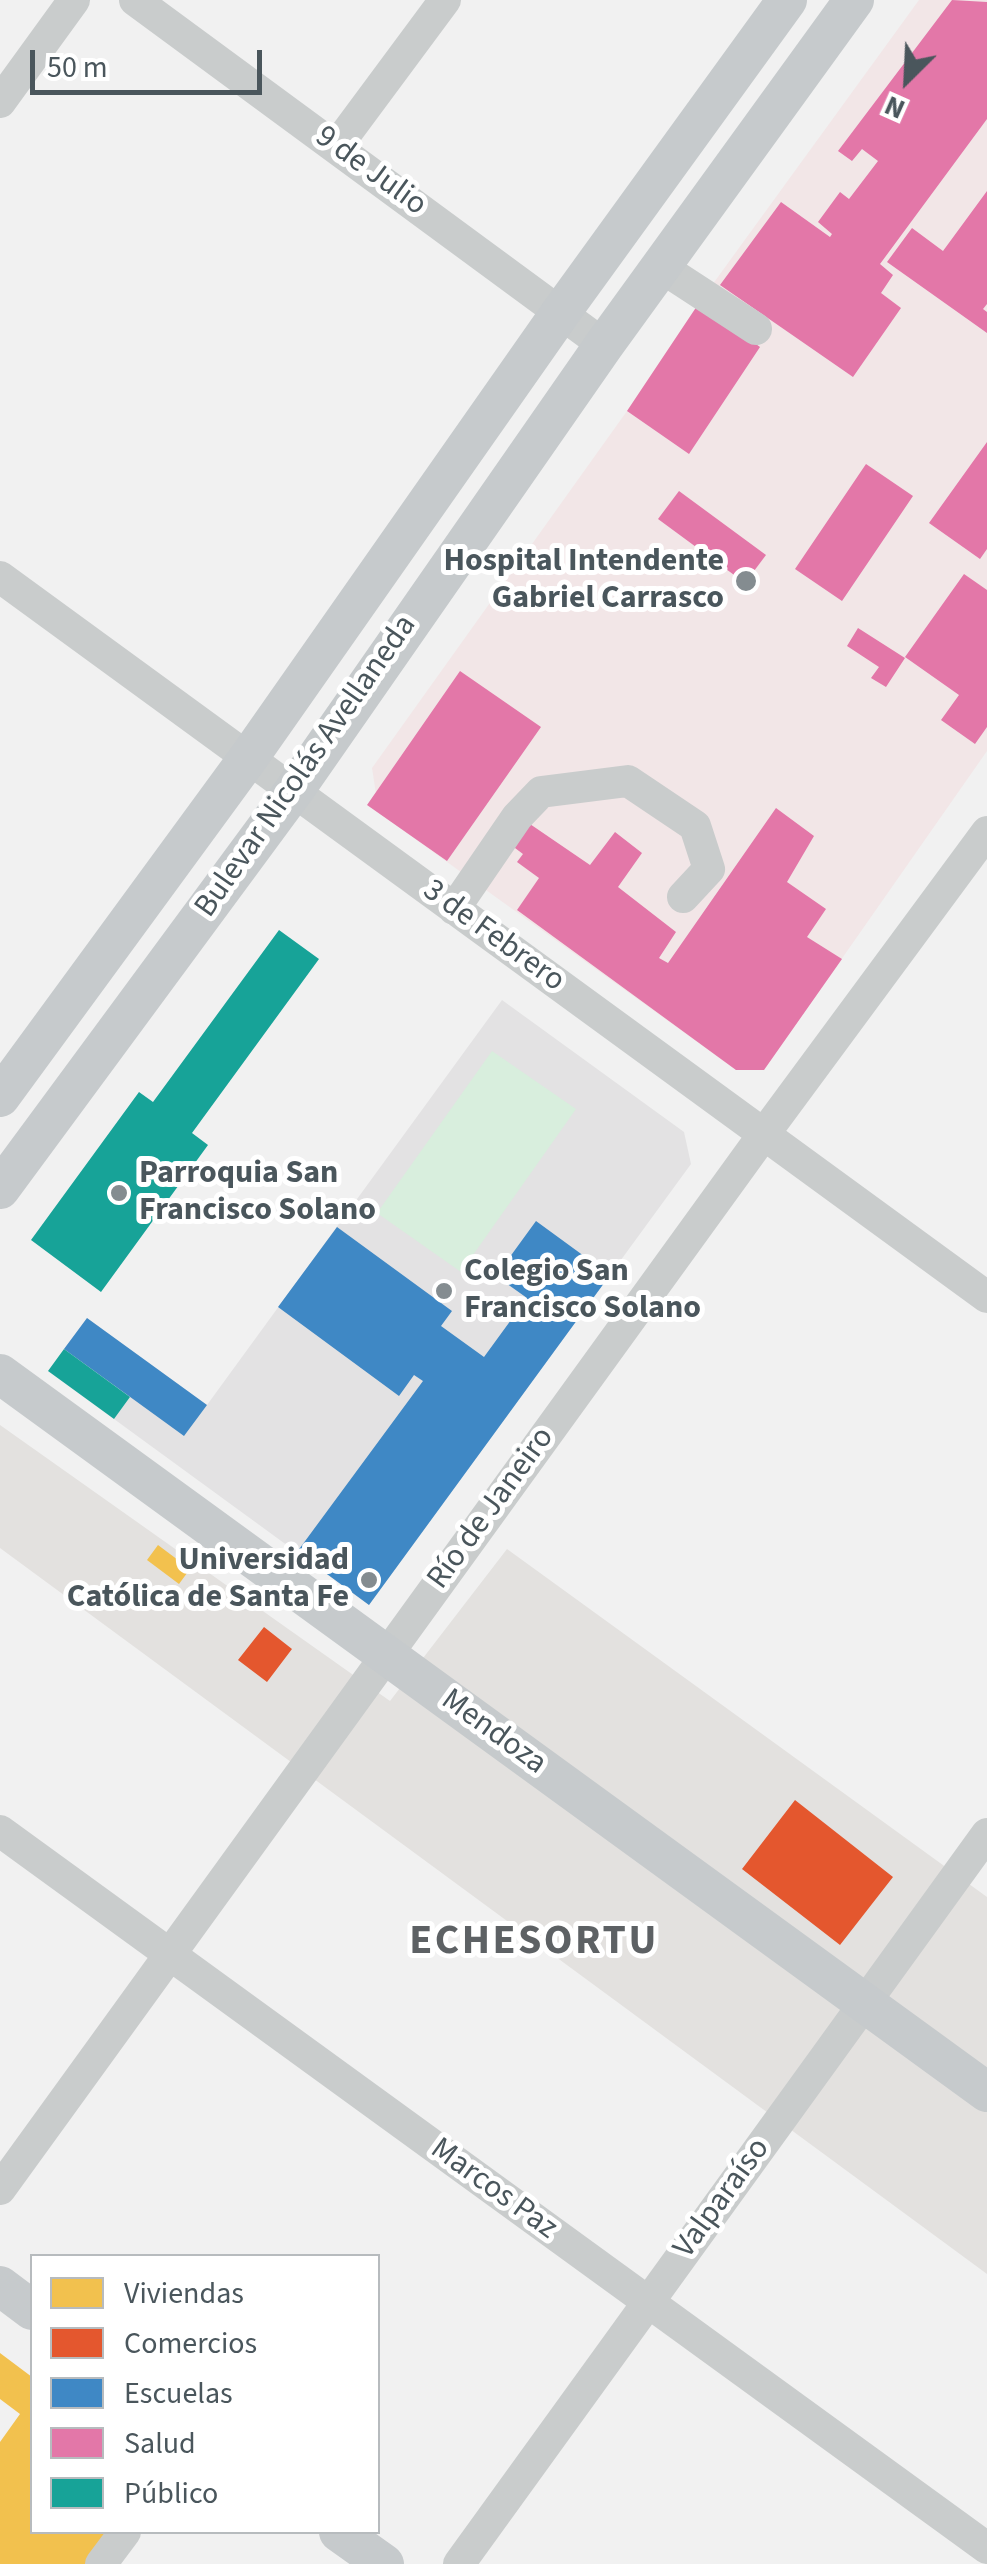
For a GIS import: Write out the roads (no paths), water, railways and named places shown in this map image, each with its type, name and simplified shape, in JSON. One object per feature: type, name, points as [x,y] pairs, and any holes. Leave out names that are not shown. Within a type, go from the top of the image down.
[{"type":"main road","name":"Bulevar Nicolás Avellaneda","points":[[0,1097],[250,756],[561,312],[788,0]]},
{"type":"main road","name":"Bulevar Nicolás Avellaneda","points":[[0,1188],[295,789],[604,345],[854,0]]},
{"type":"main road","name":"Mendoza","points":[[0,1374],[987,2092]]},
{"type":"main road","points":[[0,2286],[30,2308]]},
{"type":"main road","points":[[342,2534],[384,2564]]},
{"type":"street","points":[[0,102],[74,0]]},
{"type":"street","name":"9 de Julio","points":[[135,0],[604,345]]},
{"type":"street","points":[[336,147],[445,0]]},
{"type":"street","points":[[661,267],[756,329]]},
{"type":"street","name":"3 de Febrero","points":[[0,577],[987,1296]]},
{"type":"street","points":[[454,909],[541,792],[628,782],[696,826],[709,869],[683,898]]},
{"type":"street","name":"Río de Janeiro","points":[[0,2189],[987,832]]},
{"type":"street","name":"Marcos Paz","points":[[0,1831],[987,2548]]},
{"type":"street","name":"Valparaíso","points":[[459,2564],[987,1834]]},
{"type":"street","points":[[101,2564],[123,2534]]},
{"type":"place","name":"Hospital Intendente Gabriel Carrasco","points":[[746,581]]},
{"type":"place","name":"Parroquia San Francisco Solano","points":[[119,1193]]},
{"type":"place","name":"Colegio San Francisco Solano","points":[[444,1291]]},
{"type":"place","name":"Universidad Católica de Santa Fe","points":[[369,1580]]},
{"type":"district","name":"ECHESORTU","points":[[534,1944]]}]
